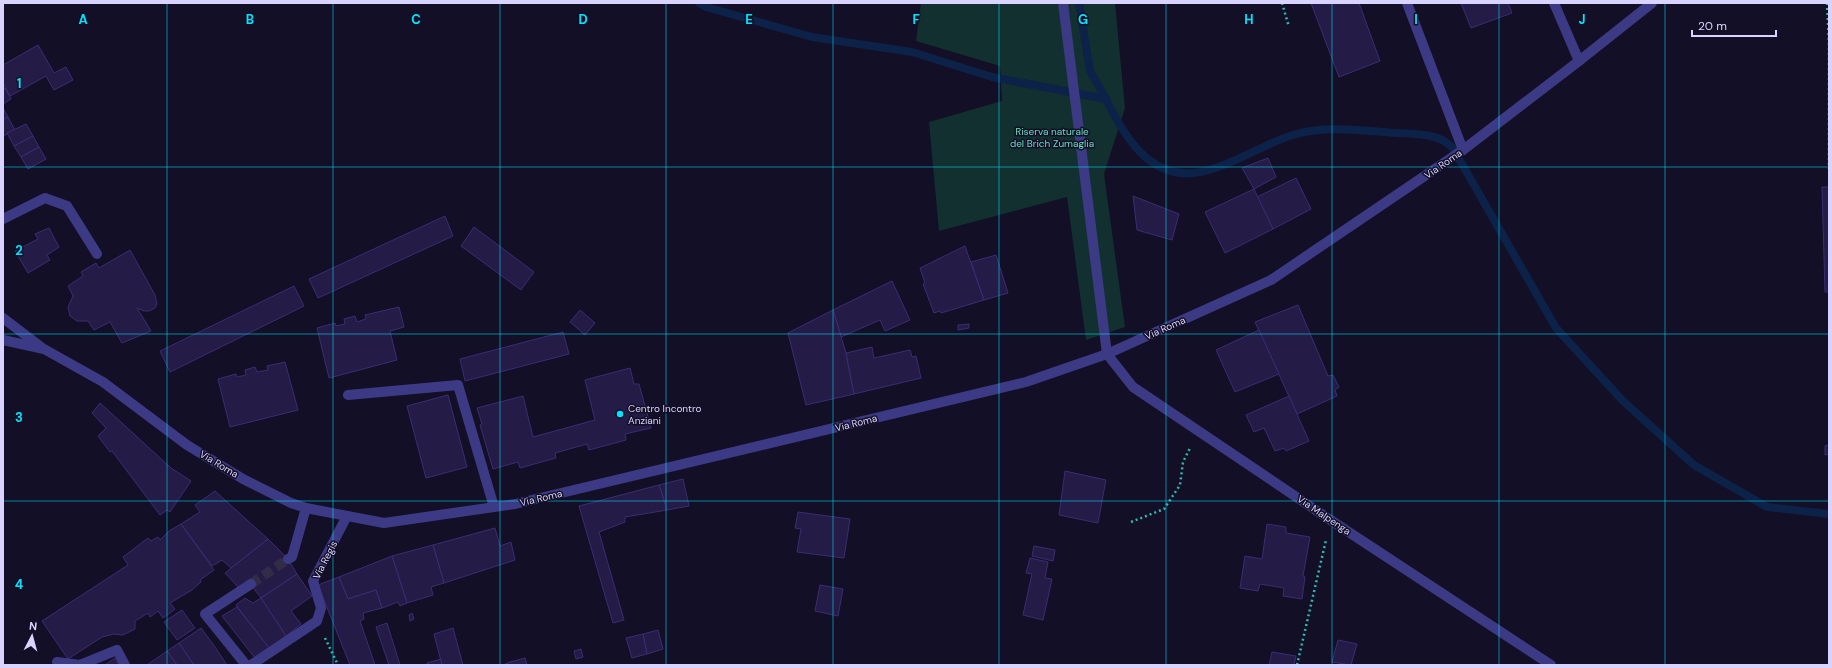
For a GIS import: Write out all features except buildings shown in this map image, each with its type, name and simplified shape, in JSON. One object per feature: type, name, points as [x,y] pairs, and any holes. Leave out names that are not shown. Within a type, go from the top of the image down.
[{"type":"street","points":[[1064,3],[1107,354]]},
{"type":"street","points":[[1407,3],[1462,151]]},
{"type":"street","points":[[1554,3],[1579,61]]},
{"type":"street","name":"Via Roma","points":[[3,340],[44,349],[103,382],[200,452],[243,478],[291,503],[306,508],[384,523],[515,504],[1026,382],[1107,354],[1271,280],[1462,151],[1652,3]]},
{"type":"street","points":[[3,219],[45,198],[67,206],[97,254]]},
{"type":"street","points":[[3,318],[44,349]]},
{"type":"street","name":"Via Malpenga","points":[[1107,354],[1133,387],[1330,520],[1551,665]]},
{"type":"street","points":[[348,396],[458,384],[494,507]]},
{"type":"street","points":[[288,559],[292,557],[306,508]]},
{"type":"street","name":"Via Regis","points":[[317,622],[321,608],[313,581],[348,516]]},
{"type":"street","points":[[246,665],[205,614],[251,584]]},
{"type":"street","points":[[251,665],[317,622]]},
{"type":"street","points":[[57,662],[80,665],[117,650],[125,665]]},
{"type":"path","points":[[1282,3],[1289,27]]},
{"type":"path","points":[[1827,3],[1829,44],[1829,169]]},
{"type":"path","points":[[1131,522],[1164,509],[1180,485],[1183,462],[1198,431]]},
{"type":"path","points":[[1296,665],[1330,520]]},
{"type":"path","points":[[317,622],[338,665]]},
{"type":"green space","name":"Riserva naturale del Brich Zumaglia","points":[[921,3],[1115,3],[1125,108],[1104,174],[1125,327],[1086,340],[1067,197],[939,231],[929,122],[1002,101],[1000,66],[916,41]]},
{"type":"waterway","points":[[699,3],[706,7],[812,37],[912,52],[992,77],[1106,99],[1124,132],[1135,147],[1147,159],[1161,168],[1177,173],[1195,173],[1215,168],[1286,137],[1308,131],[1333,129],[1358,130],[1417,134],[1432,136],[1439,139],[1451,146],[1454,150],[1556,328],[1623,401],[1694,465],[1767,507],[1829,514]]},
{"type":"waterway","points":[[1079,3],[1090,71],[1106,99]]},
{"type":"tunnel","points":[[251,584],[288,559]]},
{"type":"place","name":"Centro Incontro Anziani","points":[[620,414]]}]
